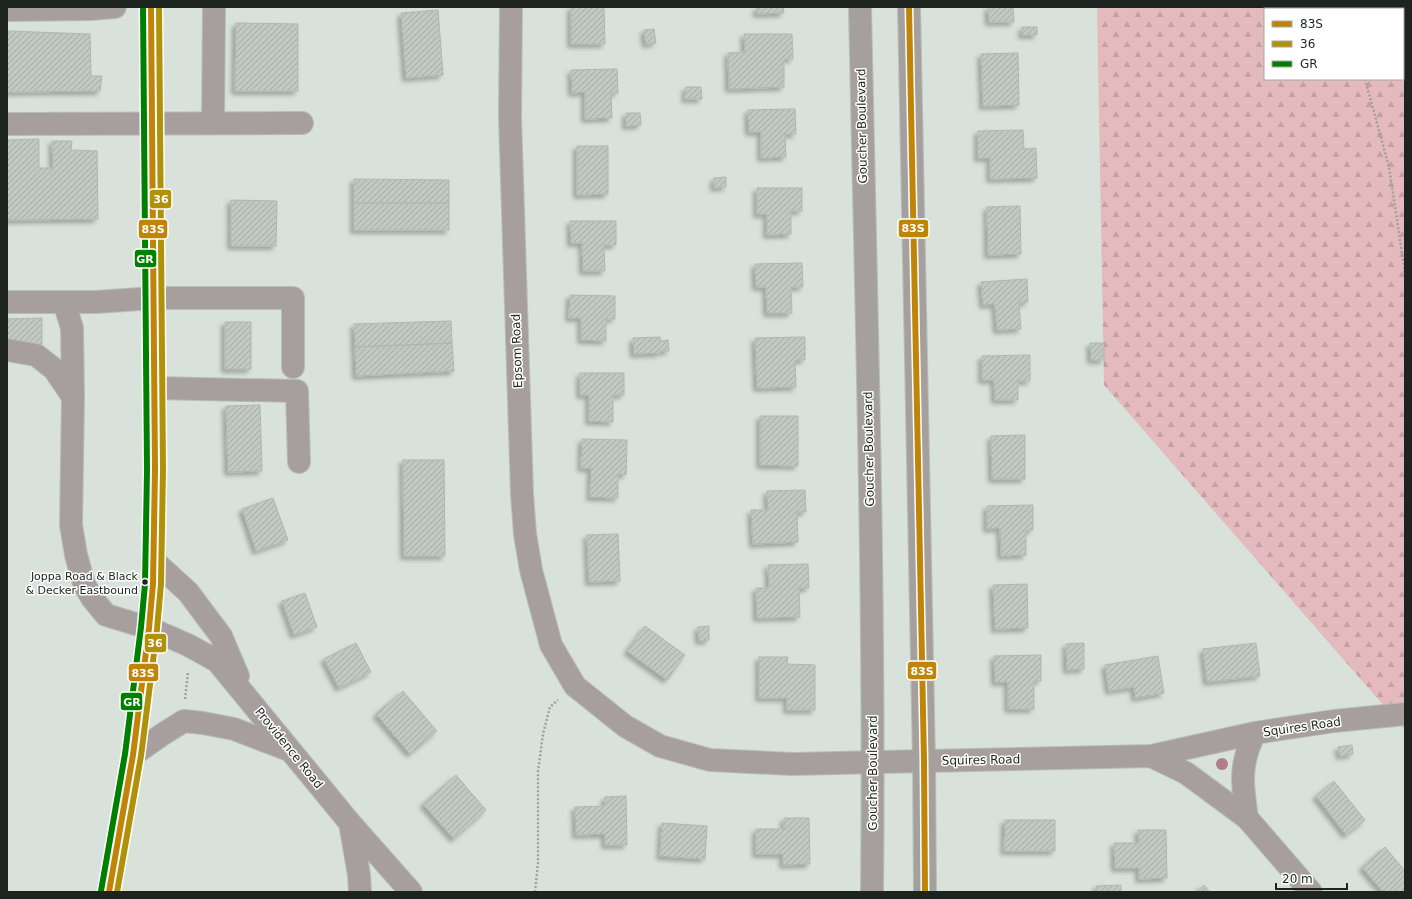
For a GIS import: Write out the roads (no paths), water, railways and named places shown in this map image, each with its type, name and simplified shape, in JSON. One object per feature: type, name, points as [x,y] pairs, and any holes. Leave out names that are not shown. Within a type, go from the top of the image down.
[{"type":"main road","points":[[109,892],[133,755],[149,628],[154,561],[154,298],[151,7]]},
{"type":"main road","name":"Goucher Boulevard","points":[[860,7],[870,526],[873,763],[872,892]]},
{"type":"main road","points":[[909,7],[924,761],[924,892]]},
{"type":"street","points":[[7,10],[91,9],[115,7]]},
{"type":"street","points":[[213,123],[214,7]]},
{"type":"street","name":"Epsom Road","points":[[511,7],[510,117],[521,478],[525,534],[531,570],[552,645],[575,686]]},
{"type":"street","points":[[7,124],[302,123]]},
{"type":"street","points":[[7,302],[96,302],[154,298],[293,298],[293,367]]},
{"type":"street","name":"Providence Road","points":[[64,302],[72,328],[73,398],[71,525],[76,555],[84,584],[92,598],[106,615],[149,628],[188,645],[217,661],[350,823],[411,892]]},
{"type":"street","points":[[7,350],[36,355],[54,369],[73,398]]},
{"type":"street","points":[[154,388],[297,391],[299,462]]},
{"type":"street","points":[[154,561],[188,592],[221,636],[247,698]]},
{"type":"street","name":"Squires Road","points":[[575,686],[625,726],[660,746],[710,760],[792,764],[1151,756],[1255,733],[1334,721],[1405,714]]},
{"type":"street","points":[[133,755],[163,734],[184,722],[203,723],[234,729],[289,750]]},
{"type":"street","points":[[1247,818],[1243,793],[1243,766],[1248,748],[1255,733]]},
{"type":"street","points":[[1151,756],[1186,773],[1247,818],[1311,892]]},
{"type":"street","points":[[350,823],[359,875],[360,892]]},
{"type":"place","name":"Joppa Road & Black & Decker Eastbound","points":[[145,582]]}]
